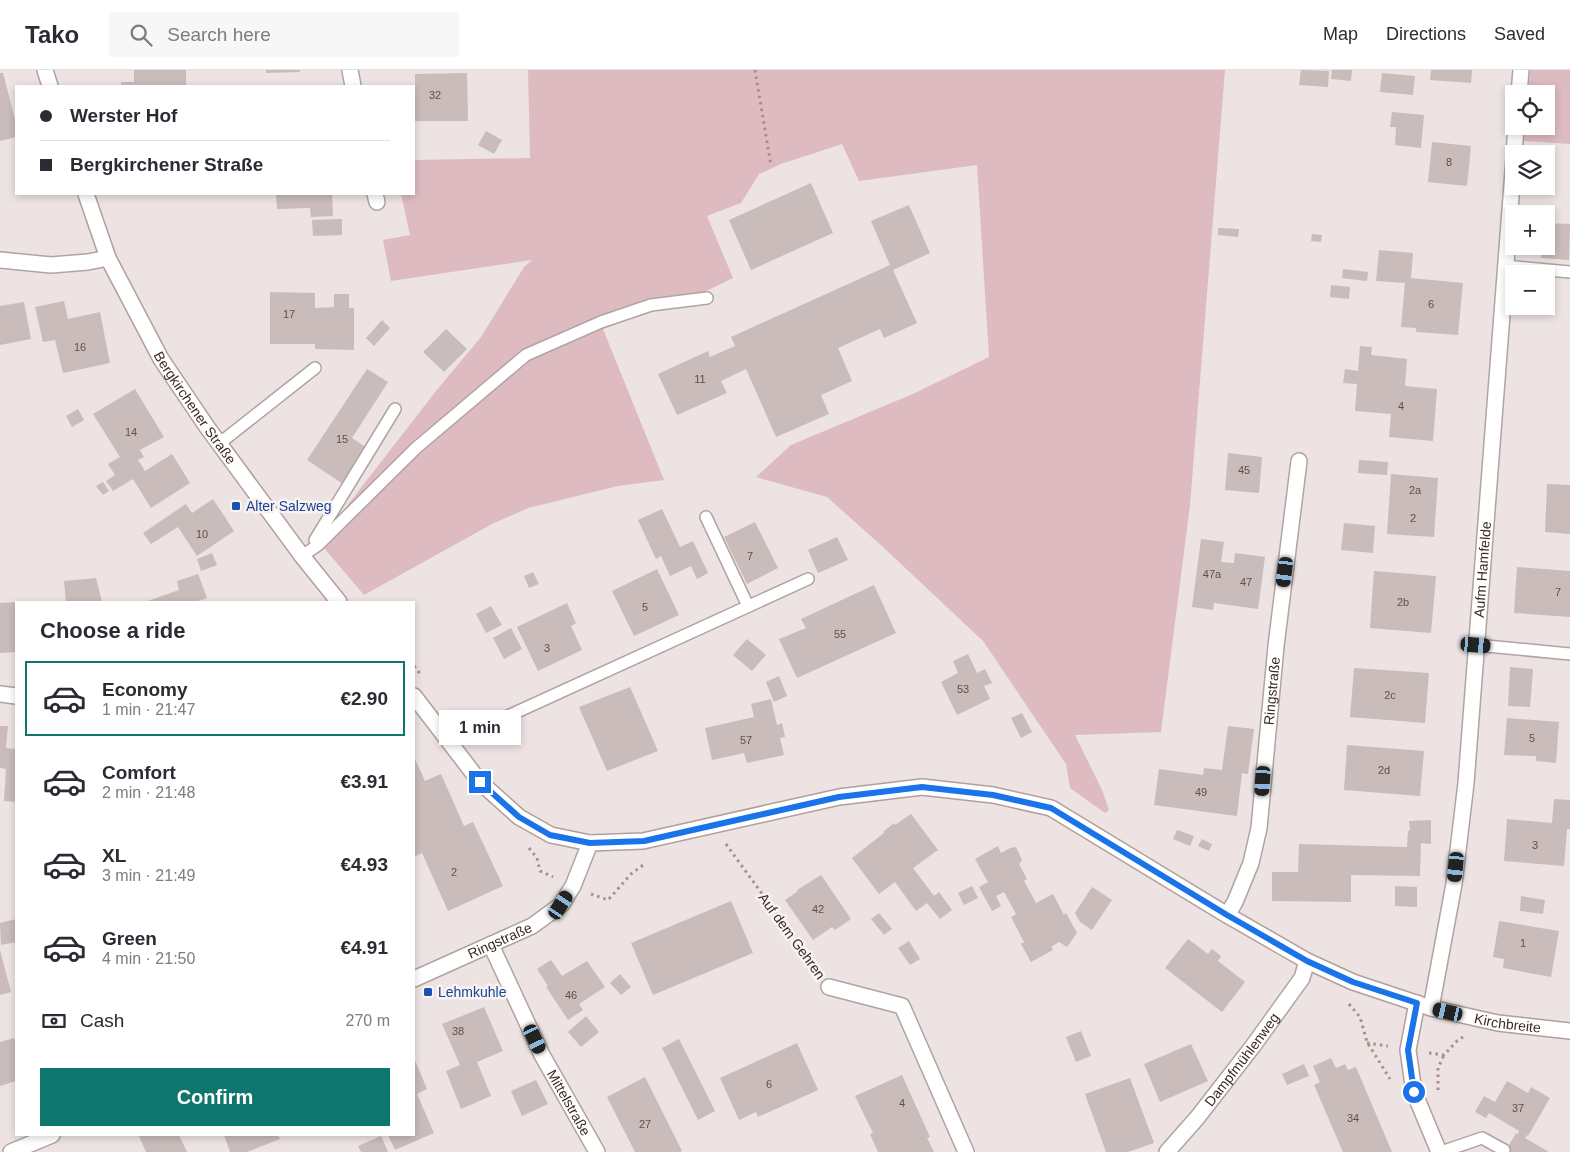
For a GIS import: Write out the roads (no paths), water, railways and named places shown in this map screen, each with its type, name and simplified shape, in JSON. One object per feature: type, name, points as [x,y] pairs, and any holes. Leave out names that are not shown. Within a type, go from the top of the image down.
[{"type":"street","points":[[45,70],[50,85]]},
{"type":"street","points":[[350,70],[353,85]]},
{"type":"street","points":[[1520,85],[1521,70]]},
{"type":"street","name":"Bergkirchener Straße","points":[[86,195],[108,258],[161,359],[207,427],[302,556],[338,601]]},
{"type":"street","name":"Aufm Hamfelde","points":[[1505,265],[1511,195]]},
{"type":"street","points":[[0,260],[51,265],[88,262],[108,258]]},
{"type":"street","name":"Aufm Hamfelde","points":[[1424,1006],[1456,875],[1466,783],[1505,266]]},
{"type":"street","name":"Ringstraße","points":[[1227,915],[1235,902],[1251,863],[1259,828],[1276,646],[1300,461]]},
{"type":"street","points":[[0,694],[15,696]]},
{"type":"street","points":[[415,697],[480,782],[519,817],[550,835],[590,843],[644,841],[839,797],[922,787],[984,794],[1051,808],[1227,915],[1307,961],[1353,982],[1424,1006],[1408,1050],[1414,1092],[1440,1152]]},
{"type":"street","name":"Ringstraße","points":[[415,979],[532,926],[561,905],[573,886],[590,843]]},
{"type":"street","name":"Mittelstraße","points":[[491,945],[542,1055],[597,1152]]},
{"type":"street","name":"Dampfmühlenweg","points":[[1168,1152],[1253,1046],[1302,978],[1307,961]]},
{"type":"street","name":"Auf dem Gehren","points":[[829,987],[902,1006],[966,1152]]},
{"type":"street","name":"Kirchbreite","points":[[1424,1006],[1498,1023],[1570,1031]]},
{"type":"street","points":[[11,1152],[50,1136]]},
{"type":"lane","points":[[1555,271],[1570,272]]},
{"type":"lane","points":[[302,556],[318,545],[416,448],[526,355],[601,322],[651,305],[707,298]]},
{"type":"lane","points":[[220,443],[315,368]]},
{"type":"lane","points":[[315,540],[395,410]]},
{"type":"lane","points":[[706,517],[748,606]]},
{"type":"lane","points":[[451,742],[808,579]]},
{"type":"lane","points":[[1476,645],[1570,654]]},
{"type":"lane","points":[[1440,1152],[1482,1138],[1504,1150]]},
{"type":"place","name":"Alter Salzweg","points":[[236,506]]},
{"type":"place","name":"Lehmkuhle","points":[[428,992]]}]
